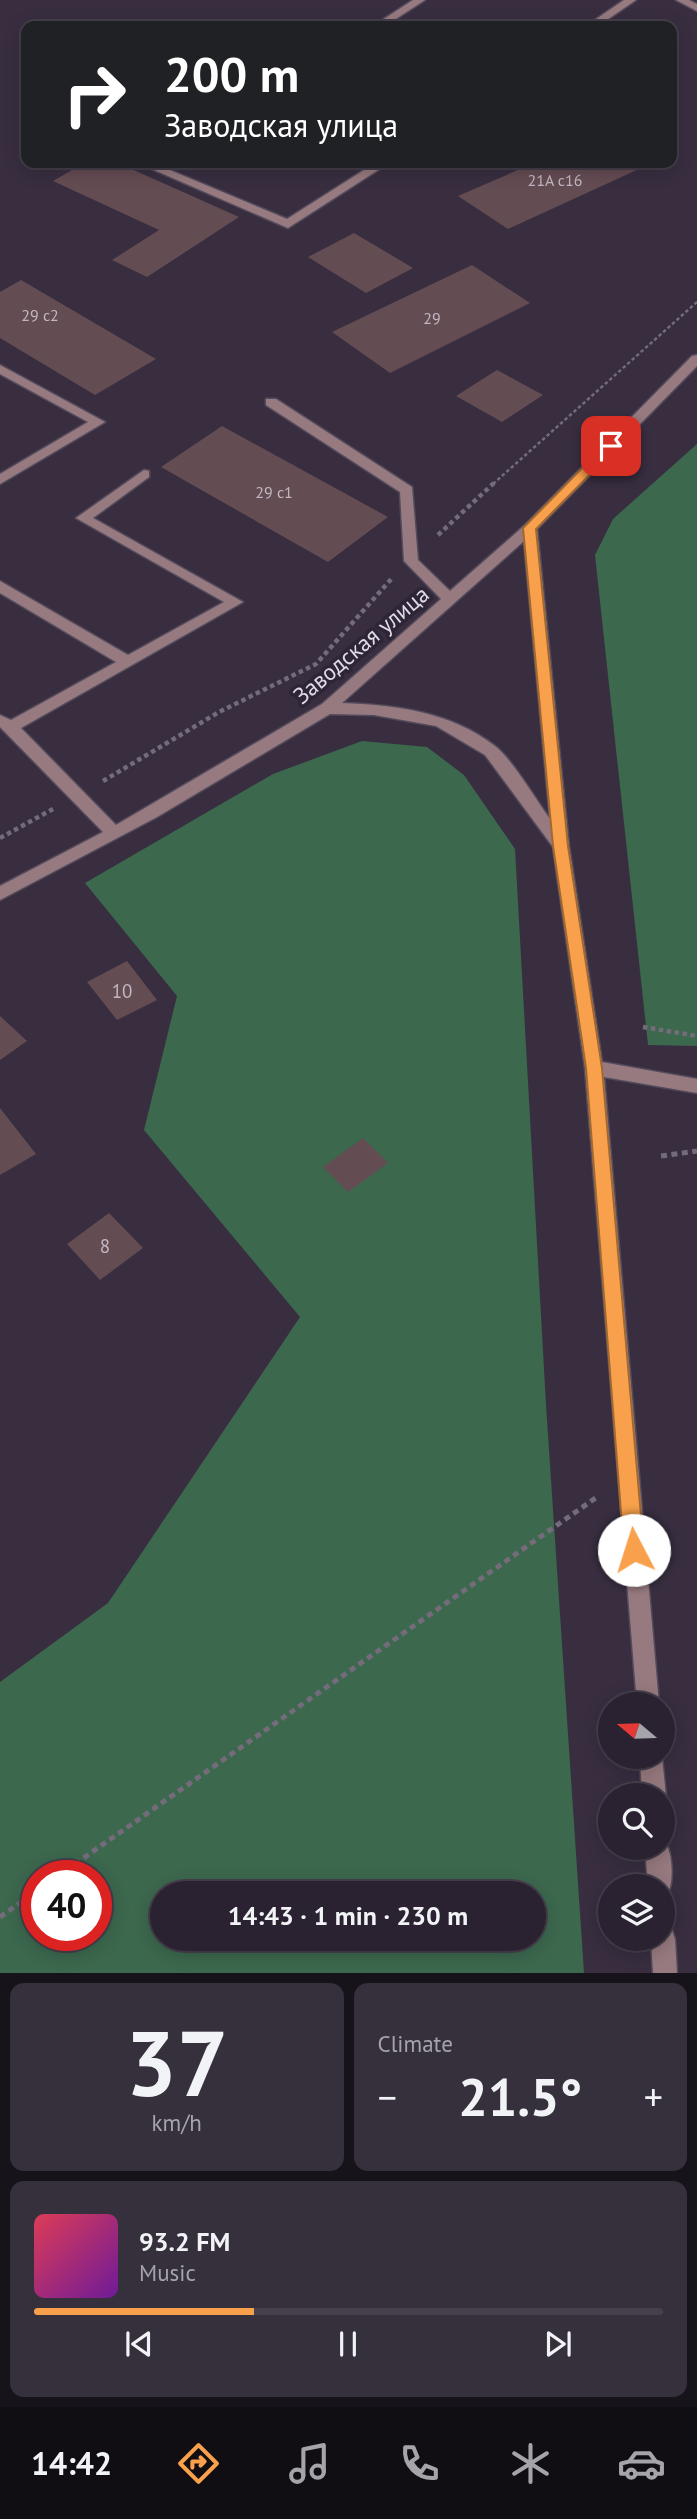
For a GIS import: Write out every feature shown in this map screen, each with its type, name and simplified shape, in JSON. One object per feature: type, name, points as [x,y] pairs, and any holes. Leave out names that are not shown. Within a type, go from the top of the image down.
[{"type":"street","points":[[386,21],[420,0]]},
{"type":"street","points":[[599,21],[631,0]]},
{"type":"street","points":[[681,0],[697,8]]},
{"type":"street","points":[[156,168],[288,224],[375,168]]},
{"type":"street","name":"Заводская улица","points":[[0,894],[114,833],[327,708],[530,528],[697,359]]},
{"type":"street","points":[[0,369],[99,422],[0,480]]},
{"type":"street","points":[[271,402],[407,490],[411,561],[450,600]]},
{"type":"street","points":[[0,465],[13,472]]},
{"type":"street","points":[[114,833],[6,724],[128,662],[236,602],[83,518],[144,474]]},
{"type":"street","points":[[530,528],[561,846],[594,1068],[647,1692]]},
{"type":"street","points":[[0,586],[128,662]]},
{"type":"street","points":[[327,708],[374,710],[440,721],[491,751],[561,846]]},
{"type":"street","points":[[594,1068],[697,1086]]},
{"type":"street","points":[[664,1951],[665,1973]]},
{"type":"path","points":[[0,838],[78,796],[219,712],[316,664],[376,593],[538,440],[697,302]]},
{"type":"path","points":[[643,1027],[697,1036]]},
{"type":"path","points":[[662,1156],[697,1151]]},
{"type":"path","points":[[81,1860],[627,1476]]},
{"type":"path","points":[[0,1917],[21,1902]]},
{"type":"green space","points":[[697,444],[697,1046],[648,1045],[595,555],[613,519]]},
{"type":"green space","points":[[362,741],[427,747],[464,775],[515,849],[546,1405],[584,1973],[0,1973],[0,1682],[108,1603],[300,1317],[144,1130],[177,996],[85,883],[273,774]]},
{"type":"building","points":[[75,168],[129,168],[239,217],[147,277],[112,260],[159,230],[53,181]]},
{"type":"building","points":[[522,168],[641,168],[508,229],[458,196]]},
{"type":"building","points":[[354,233],[413,268],[366,293],[308,257]]},
{"type":"building","points":[[472,265],[530,303],[390,373],[332,332]]},
{"type":"building","points":[[21,280],[156,359],[95,395],[0,338],[0,292]]},
{"type":"building","points":[[497,370],[543,395],[502,422],[456,396]]},
{"type":"building","points":[[222,426],[388,517],[328,562],[161,467]]},
{"type":"building","points":[[127,961],[157,1000],[117,1020],[87,982]]},
{"type":"building","points":[[0,1016],[27,1041],[0,1060]]},
{"type":"building","points":[[0,1108],[36,1154],[0,1175]]},
{"type":"building","points":[[363,1138],[388,1163],[348,1192],[323,1167]]},
{"type":"building","points":[[109,1213],[143,1248],[100,1280],[67,1244]]},
{"type":"route","points":[[611,446],[530,528],[561,846],[594,1068],[634,1550]]}]
